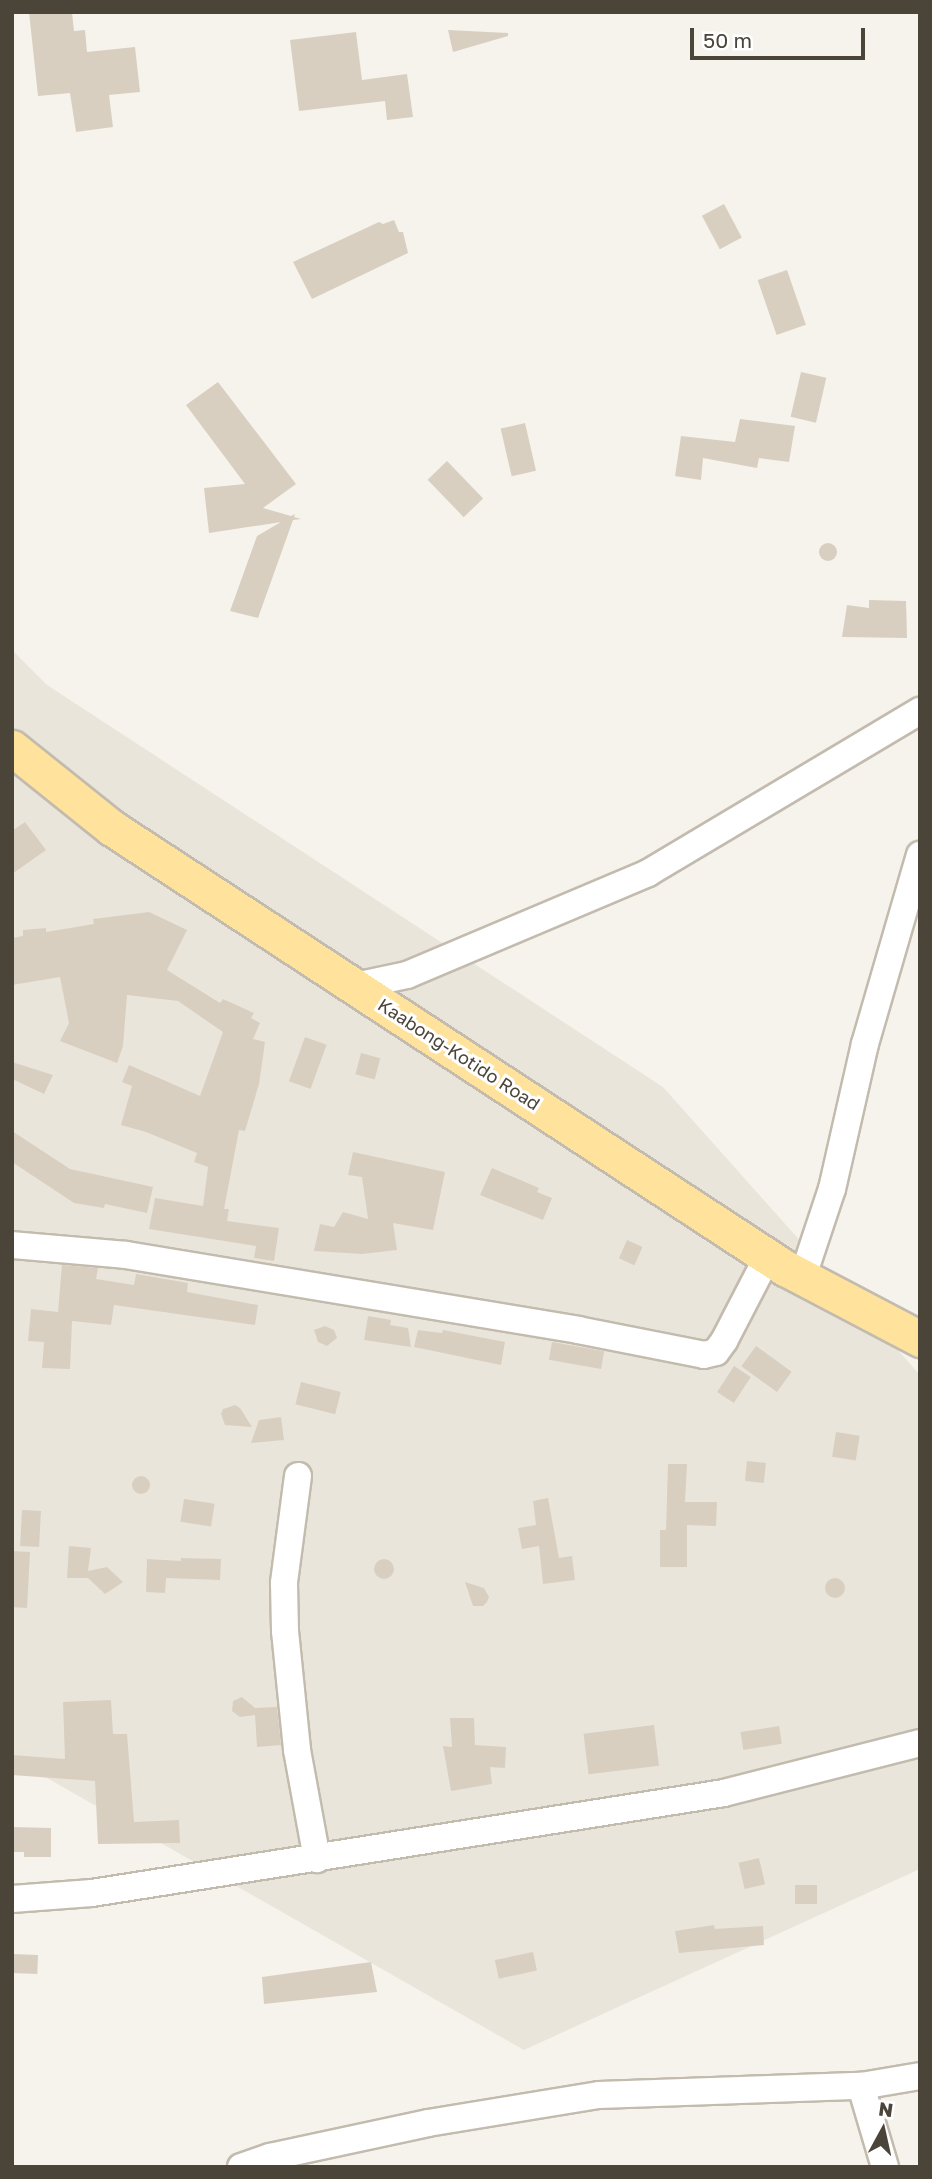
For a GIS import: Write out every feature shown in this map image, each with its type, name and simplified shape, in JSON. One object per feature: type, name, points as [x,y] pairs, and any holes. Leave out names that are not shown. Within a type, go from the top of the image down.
[{"type":"main road","name":"Kaabong-Kotido Road","points":[[12,748],[111,828],[768,1256],[920,1339]]},
{"type":"street","points":[[355,986],[407,975],[648,873],[920,711]]},
{"type":"street","points":[[803,1276],[832,1189],[865,1044],[920,855]]},
{"type":"street","points":[[12,1245],[138,1257],[578,1330],[704,1354],[716,1352],[724,1341],[768,1256]]},
{"type":"street","points":[[298,1476],[284,1583],[285,1631],[296,1750],[317,1859]]},
{"type":"street","points":[[12,1899],[92,1893],[724,1793],[920,1743]]},
{"type":"street","points":[[241,2167],[270,2157],[428,2123],[600,2095],[861,2086],[920,2076]]},
{"type":"street","points":[[861,2086],[886,2167]]},
{"type":"shaded area","points":[[12,650],[47,685],[663,1087],[920,1375],[920,1869],[524,2050],[12,1758]]},
{"type":"building","points":[[29,12],[72,12],[74,31],[85,30],[87,52],[135,47],[140,92],[109,95],[113,127],[76,132],[70,93],[38,96]]},
{"type":"building","points":[[448,30],[508,33],[508,36],[453,52]]},
{"type":"building","points":[[356,32],[362,80],[407,74],[413,117],[387,120],[385,101],[299,111],[290,40]]},
{"type":"building","points":[[724,204],[742,238],[720,249],[702,216]]},
{"type":"building","points":[[394,220],[399,232],[403,232],[408,253],[312,299],[293,262],[379,222],[383,224]]},
{"type":"building","points":[[787,270],[806,325],[777,335],[758,280]]},
{"type":"building","points":[[801,372],[826,378],[816,423],[791,417]]},
{"type":"building","points":[[218,382],[296,484],[263,508],[291,516],[295,514],[294,517],[301,519],[293,520],[258,618],[230,611],[257,536],[281,522],[209,533],[204,488],[245,484],[186,405]]},
{"type":"building","points":[[740,419],[795,426],[789,462],[759,458],[757,468],[703,458],[701,480],[675,476],[681,436],[735,442]]},
{"type":"building","points":[[525,423],[536,471],[512,476],[501,429]]},
{"type":"building","points":[[447,461],[483,498],[464,517],[428,480]]},
{"type":"building","points":[[824,543],[832,543],[837,552],[835,559],[824,561],[819,556],[819,548]]},
{"type":"building","points":[[869,600],[906,601],[907,638],[842,637],[847,605],[869,608]]},
{"type":"building","points":[[25,822],[46,850],[12,874],[12,831]]},
{"type":"building","points":[[149,912],[187,930],[167,970],[220,1003],[223,999],[254,1013],[251,1018],[260,1023],[253,1039],[265,1042],[259,1084],[245,1131],[239,1130],[224,1209],[229,1209],[227,1221],[279,1228],[274,1261],[254,1258],[256,1246],[149,1229],[155,1198],[203,1206],[208,1167],[194,1162],[197,1153],[121,1125],[132,1086],[122,1082],[129,1065],[200,1096],[223,1032],[178,1001],[127,995],[123,1046],[117,1063],[60,1041],[69,1023],[60,977],[12,985],[12,938],[23,936],[23,930],[46,928],[46,932],[94,924],[93,919]]},
{"type":"building","points":[[305,1037],[327,1045],[311,1089],[289,1081]]},
{"type":"building","points":[[361,1053],[380,1058],[375,1079],[355,1074]]},
{"type":"building","points":[[12,1062],[53,1075],[44,1094],[12,1079]]},
{"type":"building","points":[[12,1131],[70,1169],[153,1187],[147,1213],[105,1204],[104,1208],[74,1203],[12,1162]]},
{"type":"building","points":[[353,1152],[445,1172],[433,1230],[393,1223],[397,1250],[362,1254],[314,1251],[320,1224],[334,1227],[343,1212],[368,1219],[362,1177],[348,1175]]},
{"type":"building","points":[[492,1168],[539,1188],[537,1192],[552,1198],[543,1220],[480,1195]]},
{"type":"building","points":[[627,1240],[643,1247],[634,1265],[619,1258]]},
{"type":"building","points":[[62,1265],[98,1268],[96,1279],[134,1285],[136,1274],[188,1283],[187,1292],[258,1305],[255,1325],[114,1305],[111,1325],[72,1321],[70,1369],[42,1368],[44,1342],[28,1341],[31,1309],[58,1312]]},
{"type":"building","points":[[368,1316],[391,1320],[390,1325],[408,1328],[411,1347],[364,1340]]},
{"type":"building","points":[[325,1326],[334,1330],[337,1338],[327,1346],[318,1342],[314,1330]]},
{"type":"building","points":[[418,1330],[442,1333],[443,1330],[505,1342],[501,1365],[414,1347]]},
{"type":"building","points":[[552,1342],[604,1351],[601,1369],[549,1360]]},
{"type":"building","points":[[756,1346],[792,1372],[777,1392],[741,1366]]},
{"type":"building","points":[[734,1366],[751,1377],[734,1403],[717,1392]]},
{"type":"building","points":[[301,1382],[341,1392],[335,1414],[295,1404]]},
{"type":"building","points":[[235,1405],[240,1408],[252,1427],[225,1425],[221,1414],[223,1409]]},
{"type":"building","points":[[281,1417],[284,1440],[251,1443],[259,1420]]},
{"type":"building","points":[[836,1432],[860,1436],[856,1460],[832,1457]]},
{"type":"building","points":[[747,1461],[766,1463],[764,1483],[745,1481]]},
{"type":"building","points":[[668,1464],[687,1464],[685,1502],[717,1502],[716,1526],[687,1525],[687,1567],[660,1567],[660,1530],[666,1530]]},
{"type":"building","points":[[137,1476],[145,1476],[150,1485],[148,1492],[137,1494],[132,1489],[132,1481]]},
{"type":"building","points":[[548,1498],[559,1558],[572,1556],[575,1580],[543,1584],[539,1546],[522,1549],[518,1528],[536,1525],[533,1501]]},
{"type":"building","points":[[184,1499],[215,1504],[211,1527],[180,1522]]},
{"type":"building","points":[[22,1510],[41,1511],[39,1547],[20,1546]]},
{"type":"building","points":[[69,1546],[91,1548],[88,1571],[107,1567],[123,1582],[105,1594],[88,1578],[67,1578]]},
{"type":"building","points":[[12,1551],[30,1552],[27,1608],[12,1607]]},
{"type":"building","points":[[181,1558],[221,1559],[220,1580],[166,1578],[165,1593],[146,1592],[147,1559],[181,1561]]},
{"type":"building","points":[[384,1559],[391,1562],[394,1569],[391,1576],[384,1579],[377,1576],[374,1569],[377,1562]]},
{"type":"building","points":[[835,1578],[842,1581],[845,1588],[842,1595],[835,1598],[828,1595],[825,1588],[828,1581]]},
{"type":"building","points":[[465,1582],[484,1588],[489,1597],[483,1606],[473,1606]]},
{"type":"building","points":[[242,1697],[255,1708],[277,1707],[281,1745],[257,1747],[255,1715],[240,1717],[232,1711],[233,1701]]},
{"type":"building","points":[[111,1700],[113,1734],[127,1734],[134,1822],[179,1820],[180,1843],[98,1844],[95,1781],[12,1775],[12,1755],[65,1759],[63,1702]]},
{"type":"building","points":[[450,1718],[474,1718],[475,1745],[506,1747],[505,1768],[490,1767],[492,1784],[451,1791],[443,1746],[452,1747]]},
{"type":"building","points":[[654,1725],[659,1766],[589,1774],[584,1734]]},
{"type":"building","points":[[779,1726],[782,1744],[743,1750],[740,1732]]},
{"type":"building","points":[[12,1827],[51,1828],[51,1857],[24,1857],[24,1852],[12,1852]]},
{"type":"building","points":[[759,1858],[765,1884],[745,1889],[739,1863]]},
{"type":"building","points":[[795,1885],[817,1885],[817,1904],[795,1904]]},
{"type":"building","points":[[714,1925],[715,1929],[763,1926],[764,1945],[679,1953],[675,1931]]},
{"type":"building","points":[[533,1952],[537,1971],[499,1979],[495,1960]]},
{"type":"building","points":[[12,1954],[38,1955],[37,1974],[12,1973]]},
{"type":"building","points":[[371,1962],[377,1992],[264,2004],[262,1977]]}]
